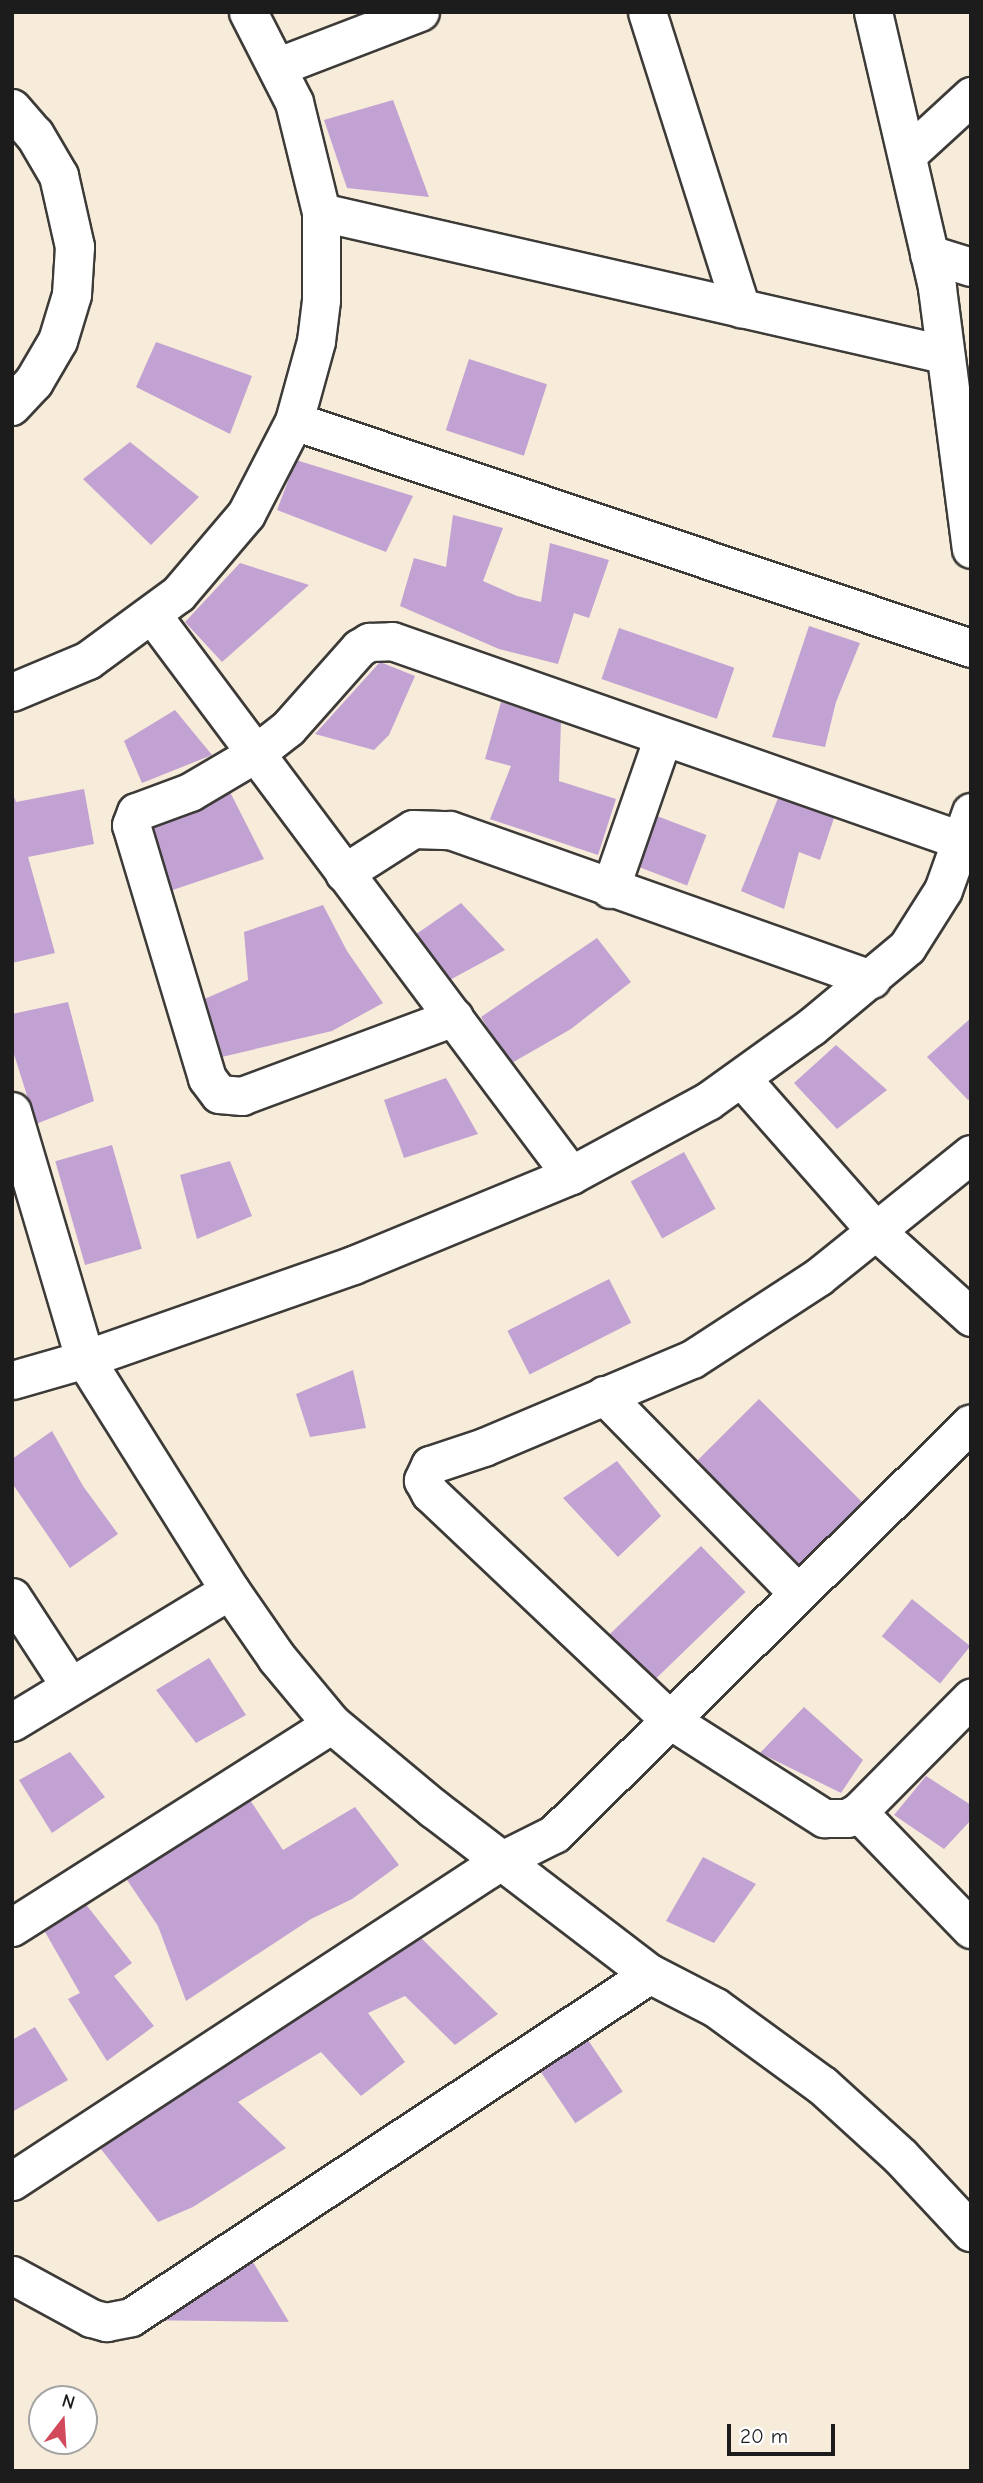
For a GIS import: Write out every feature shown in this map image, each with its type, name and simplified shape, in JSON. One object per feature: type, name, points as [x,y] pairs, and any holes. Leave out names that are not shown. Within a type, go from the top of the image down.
[{"type":"street","points":[[12,692],[88,660],[153,615],[202,569],[246,514],[293,421],[316,341],[321,300],[321,212],[306,139],[279,66],[248,12]]},
{"type":"street","points":[[279,66],[420,12]]},
{"type":"street","points":[[647,12],[741,308]]},
{"type":"street","points":[[873,12],[929,254],[970,527]]},
{"type":"street","points":[[908,154],[971,96]]},
{"type":"street","points":[[12,109],[35,135],[59,176],[75,247],[72,295],[58,341],[34,382],[12,406]]},
{"type":"street","points":[[321,212],[943,354]]},
{"type":"street","points":[[929,254],[971,267]]},
{"type":"street","points":[[293,421],[971,648]]},
{"type":"street","points":[[153,615],[571,1175]]},
{"type":"street","points":[[12,1380],[85,1359],[353,1265],[571,1175],[673,1122],[742,1079],[871,979],[918,932],[943,890],[967,826],[663,737],[381,640],[359,648],[316,700],[256,753],[190,792],[135,812],[131,820],[211,1086],[229,1098],[242,1096],[454,1017]]},
{"type":"street","points":[[610,889],[663,737]]},
{"type":"street","points":[[344,873],[401,835],[426,826],[450,830],[610,889],[871,979]]},
{"type":"street","points":[[742,1079],[877,1231],[971,1317]]},
{"type":"street","points":[[12,1112],[85,1359],[230,1590],[277,1658],[332,1724],[650,1974],[716,2008],[823,2086],[901,2157],[971,2232]]},
{"type":"street","points":[[971,1154],[818,1277],[692,1359],[484,1447],[430,1465],[423,1479],[430,1493],[670,1720],[810,1812],[837,1819],[858,1812],[971,1698]]},
{"type":"street","points":[[604,1395],[797,1592]]},
{"type":"street","points":[[12,2181],[502,1860],[554,1835],[971,1423]]},
{"type":"street","points":[[12,1722],[230,1590]]},
{"type":"street","points":[[12,1597],[70,1686]]},
{"type":"street","points":[[12,1927],[332,1724]]},
{"type":"street","points":[[858,1812],[971,1929]]},
{"type":"street","points":[[12,2275],[91,2318],[106,2322],[131,2317],[650,1974]]},
{"type":"building","points":[[393,100],[429,197],[347,188],[324,120]]},
{"type":"building","points":[[156,342],[252,376],[230,434],[136,387]]},
{"type":"building","points":[[469,359],[547,384],[524,456],[446,430]]},
{"type":"building","points":[[130,442],[199,497],[151,545],[83,479]]},
{"type":"building","points":[[296,460],[413,496],[386,552],[277,510]]},
{"type":"building","points":[[453,515],[503,528],[483,581],[517,596],[541,602],[550,543],[609,560],[589,618],[574,613],[558,664],[499,649],[400,606],[414,558],[446,567]]},
{"type":"building","points":[[240,563],[309,585],[222,662],[185,622]]},
{"type":"building","points":[[809,626],[860,643],[836,702],[825,747],[772,737]]},
{"type":"building","points":[[619,628],[734,668],[717,719],[601,679]]},
{"type":"building","points":[[380,662],[415,676],[389,735],[374,750],[315,734]]},
{"type":"building","points":[[501,702],[561,721],[559,781],[616,799],[598,855],[490,819],[511,766],[485,759]]},
{"type":"building","points":[[175,710],[212,755],[142,783],[124,741]]},
{"type":"building","points":[[782,788],[836,812],[820,860],[799,852],[784,909],[741,891]]},
{"type":"building","points":[[84,789],[94,844],[28,857],[55,953],[12,963],[12,791],[16,802]]},
{"type":"building","points":[[229,790],[264,859],[158,895],[139,828],[192,810]]},
{"type":"building","points":[[657,816],[706,835],[687,885],[638,866]]},
{"type":"building","points":[[461,903],[505,950],[448,981],[412,937]]},
{"type":"building","points":[[323,905],[347,951],[383,1003],[332,1031],[213,1059],[193,1004],[248,980],[244,932]]},
{"type":"building","points":[[597,938],[631,982],[571,1029],[510,1064],[481,1017]]},
{"type":"building","points":[[68,1002],[94,1101],[36,1124],[12,1048],[12,1014]]},
{"type":"building","points":[[971,1018],[971,1098],[968,1100],[927,1057]]},
{"type":"building","points":[[836,1045],[887,1090],[837,1129],[794,1083]]},
{"type":"building","points":[[446,1078],[478,1134],[404,1158],[384,1100]]},
{"type":"building","points":[[112,1145],[142,1249],[85,1265],[55,1161]]},
{"type":"building","points":[[684,1152],[716,1209],[662,1238],[631,1182]]},
{"type":"building","points":[[230,1161],[252,1216],[197,1239],[180,1175]]},
{"type":"building","points":[[609,1279],[631,1323],[530,1374],[507,1331]]},
{"type":"building","points":[[353,1370],[366,1428],[310,1437],[296,1394]]},
{"type":"building","points":[[759,1399],[871,1511],[801,1580],[690,1468]]},
{"type":"building","points":[[52,1431],[83,1486],[118,1534],[70,1568],[12,1483],[12,1459]]},
{"type":"building","points":[[617,1461],[661,1516],[618,1557],[563,1498]]},
{"type":"building","points":[[701,1546],[745,1592],[653,1681],[609,1635]]},
{"type":"building","points":[[912,1599],[970,1646],[940,1684],[882,1636]]},
{"type":"building","points":[[209,1658],[246,1715],[196,1743],[156,1690]]},
{"type":"building","points":[[804,1707],[863,1760],[841,1793],[760,1753]]},
{"type":"building","points":[[70,1752],[105,1797],[52,1833],[19,1780]]},
{"type":"building","points":[[926,1776],[971,1805],[971,1820],[944,1849],[894,1815]]},
{"type":"building","points":[[248,1797],[283,1850],[355,1807],[399,1865],[352,1899],[311,1919],[186,2001],[158,1926],[121,1871]]},
{"type":"building","points":[[703,1857],[756,1884],[714,1943],[666,1921]]},
{"type":"building","points":[[84,1902],[132,1963],[114,1976],[154,2026],[107,2061],[68,1999],[80,1993],[41,1925]]},
{"type":"building","points":[[410,1927],[498,2014],[455,2045],[405,1996],[368,2013],[405,2062],[361,2096],[321,2052],[238,2102],[286,2148],[193,2207],[158,2222],[97,2144]]},
{"type":"building","points":[[35,2027],[68,2080],[12,2112],[12,2040]]},
{"type":"building","points":[[588,2040],[623,2091],[575,2123],[541,2072]]},
{"type":"building","points":[[250,2257],[289,2322],[133,2320]]}]
